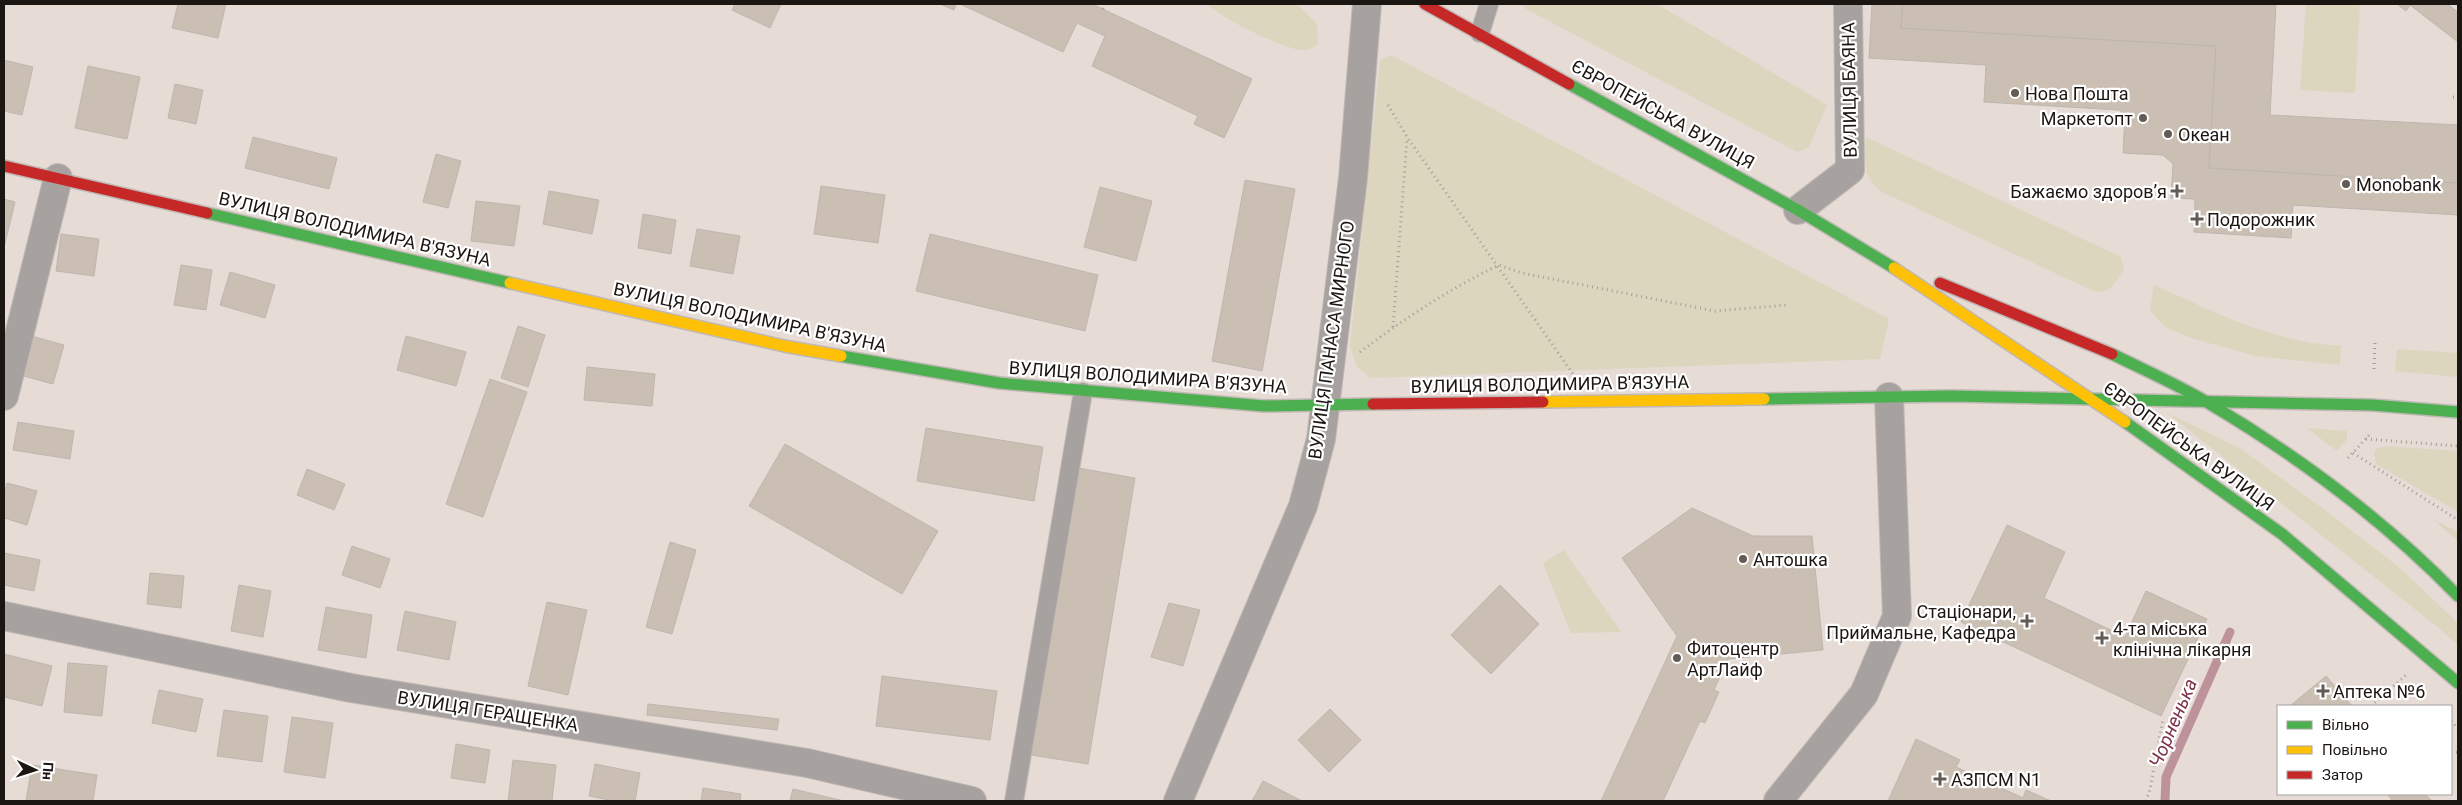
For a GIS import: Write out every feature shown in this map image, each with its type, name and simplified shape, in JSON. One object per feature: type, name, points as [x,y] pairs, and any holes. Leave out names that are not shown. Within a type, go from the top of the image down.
[{"type":"main road","name":"ЄВРОПЕЙСЬКА ВУЛИЦЯ","points":[[1425,4],[1798,210],[1881,260],[2094,399],[2282,534],[2458,683]]},
{"type":"main road","name":"ВУЛИЦЯ ВОЛОДИМИРА В'ЯЗУНА","points":[[4,166],[784,346],[999,383],[1083,392],[1264,406],[1889,397],[2372,405],[2458,412]]},
{"type":"main road","name":"ЄВРОПЕЙСЬКА ВУЛИЦЯ","points":[[1881,260],[2096,346],[2209,403],[2338,488],[2416,553],[2458,596]]},
{"type":"street","name":"ВУЛИЦЯ ПАНАСА МИРНОГО","points":[[1178,801],[1303,506],[1320,439],[1353,178],[1367,4]]},
{"type":"street","name":"ВУЛИЦЯ БАЯНА","points":[[1798,210],[1850,170],[1848,4]]},
{"type":"street","points":[[4,396],[58,178]]},
{"type":"street","points":[[1778,801],[1864,694],[1897,616],[1889,397]]},
{"type":"street","name":"ВУЛИЦЯ ГЕРАЩЕНКА","points":[[4,616],[351,688],[807,763],[972,801]]},
{"type":"lane","points":[[1480,33],[1489,4]]},
{"type":"lane","points":[[1014,801],[1083,392]]},
{"type":"path","points":[[1103,9],[1106,4]]},
{"type":"path","points":[[2453,97],[2458,97]]},
{"type":"path","points":[[1388,105],[1407,137],[1499,265],[1591,400]]},
{"type":"path","points":[[1393,327],[1407,137]]},
{"type":"path","points":[[1328,376],[1393,327],[1467,280],[1499,265],[1522,273],[1715,312],[1787,306]]},
{"type":"path","points":[[2374,369],[2375,343]]},
{"type":"path","points":[[2348,458],[2371,432]]},
{"type":"path","points":[[2366,438],[2458,446]]},
{"type":"path","points":[[2352,453],[2458,520]]},
{"type":"path","points":[[2372,705],[2409,673]]},
{"type":"path","points":[[2146,801],[2150,789],[2163,718]]},
{"type":"shaded area","points":[[1207,4],[1297,4],[1317,24],[1318,43],[1307,50],[1284,45],[1239,25]]},
{"type":"shaded area","points":[[1522,4],[1657,4],[1827,105],[1809,147],[1797,152],[1526,9]]},
{"type":"shaded area","points":[[2306,4],[2360,4],[2355,93],[2300,90]]},
{"type":"shaded area","points":[[1391,55],[1889,319],[1880,359],[1370,378],[1356,365],[1350,346],[1380,60]]},
{"type":"shaded area","points":[[1866,137],[2121,257],[2124,269],[2112,287],[2103,292],[2091,290],[1882,192],[1870,180],[1867,174],[1865,161]]},
{"type":"shaded area","points":[[2154,285],[2222,316],[2268,332],[2291,339],[2341,346],[2340,365],[2255,356],[2191,338],[2165,327],[2150,310]]},
{"type":"shaded area","points":[[2397,349],[2458,353],[2458,377],[2395,371]]},
{"type":"shaded area","points":[[2166,412],[2241,449],[2400,568],[2458,623],[2458,645],[2440,629]]},
{"type":"shaded area","points":[[2307,428],[2347,431],[2347,439],[2337,451]]},
{"type":"shaded area","points":[[2385,446],[2458,451],[2458,512],[2376,464],[2374,452],[2378,448]]},
{"type":"shaded area","points":[[2434,520],[2458,532],[2458,541]]},
{"type":"shaded area","points":[[1564,550],[1621,632],[1571,633],[1543,563]]},
{"type":"building","points":[[178,4],[226,4],[218,38],[172,28]]},
{"type":"building","points":[[735,4],[781,4],[770,28],[732,10]]},
{"type":"building","points":[[940,4],[956,4],[954,10]]},
{"type":"building","points":[[960,4],[1092,4],[1252,79],[1224,138],[1194,124],[1198,116],[1092,66],[1105,36],[1077,23],[1063,52]]},
{"type":"building","name":"Океан","points":[[1872,4],[1903,4],[1901,28],[2216,46],[2209,168],[2458,183],[2458,215],[2293,205],[2291,238],[2194,232],[2195,199],[2171,198],[2173,164],[2163,155],[2123,153],[2125,116],[2119,110],[1984,102],[1986,65],[1869,58]]},
{"type":"building","points":[[1903,4],[2276,4],[2270,115],[2458,125],[2458,183],[2209,168],[2216,46],[1901,28]]},
{"type":"building","points":[[2397,4],[2447,4],[2458,12],[2458,42],[2410,5],[2406,11]]},
{"type":"building","points":[[4,60],[33,67],[22,115],[4,111]]},
{"type":"building","points":[[88,66],[140,77],[127,139],[75,128]]},
{"type":"building","points":[[175,84],[203,90],[196,124],[168,118]]},
{"type":"building","points":[[253,137],[337,158],[329,189],[245,168]]},
{"type":"building","points":[[436,154],[461,161],[448,208],[423,202]]},
{"type":"building","points":[[1245,180],[1295,189],[1262,371],[1212,361]]},
{"type":"building","points":[[821,186],[885,195],[878,243],[814,234]]},
{"type":"building","points":[[1100,187],[1152,201],[1136,261],[1084,247]]},
{"type":"building","points":[[549,191],[599,200],[592,234],[543,224]]},
{"type":"building","points":[[4,199],[15,202],[4,247]]},
{"type":"building","points":[[476,201],[520,206],[514,246],[471,241]]},
{"type":"building","points":[[643,214],[676,220],[671,254],[638,248]]},
{"type":"building","points":[[697,229],[740,236],[733,274],[690,266]]},
{"type":"building","points":[[61,234],[99,239],[94,276],[56,271]]},
{"type":"building","points":[[930,234],[1098,275],[1085,331],[916,291]]},
{"type":"building","points":[[181,265],[212,270],[206,310],[174,305]]},
{"type":"building","points":[[230,272],[275,285],[265,318],[220,305]]},
{"type":"building","points":[[518,326],[545,335],[528,387],[501,378]]},
{"type":"building","points":[[31,336],[64,345],[53,384],[20,375]]},
{"type":"building","points":[[406,336],[466,352],[456,386],[397,370]]},
{"type":"building","points":[[587,367],[655,374],[652,406],[584,400]]},
{"type":"building","points":[[490,379],[527,392],[483,517],[446,504]]},
{"type":"building","points":[[18,422],[74,431],[70,459],[13,450]]},
{"type":"building","points":[[926,428],[1043,447],[1034,501],[917,481]]},
{"type":"building","points":[[785,444],[938,531],[902,594],[749,506]]},
{"type":"building","points":[[1078,468],[1135,478],[1088,764],[1031,755]]},
{"type":"building","points":[[307,469],[345,484],[334,510],[297,495]]},
{"type":"building","points":[[7,483],[37,491],[27,525],[4,518],[4,495]]},
{"type":"building","points":[[1692,508],[1753,536],[1812,536],[1823,650],[1728,659],[1714,690],[1719,692],[1705,723],[1700,721],[1663,801],[1601,801],[1677,636],[1622,558]]},
{"type":"building","name":"Стаціонари, Приймальне, Кафедра","points":[[2007,525],[2065,552],[2044,598],[2125,637],[2146,591],[2207,619],[2161,716],[1961,622]]},
{"type":"building","points":[[670,542],[696,550],[672,634],[646,627]]},
{"type":"building","points":[[352,546],[390,559],[380,588],[342,575]]},
{"type":"building","points":[[4,553],[40,560],[34,591],[4,585]]},
{"type":"building","points":[[150,573],[184,576],[181,608],[147,604]]},
{"type":"building","points":[[239,585],[271,591],[263,637],[231,631]]},
{"type":"building","points":[[1500,585],[1539,624],[1491,674],[1451,635]]},
{"type":"building","points":[[547,602],[587,610],[568,695],[528,686]]},
{"type":"building","points":[[1169,603],[1200,610],[1183,666],[1151,657]]},
{"type":"building","points":[[326,607],[372,615],[366,658],[318,650]]},
{"type":"building","points":[[405,611],[456,622],[449,660],[397,650]]},
{"type":"building","points":[[4,654],[52,666],[42,706],[4,697]]},
{"type":"building","points":[[68,663],[107,666],[102,716],[64,712]]},
{"type":"building","points":[[882,676],[997,691],[990,740],[876,726]]},
{"type":"building","name":"Аптека №6","points":[[2326,676],[2351,705],[2291,705]]},
{"type":"building","points":[[159,690],[203,699],[196,732],[152,723]]},
{"type":"building","points":[[648,704],[779,719],[777,730],[647,715]]},
{"type":"building","points":[[1330,709],[1361,740],[1329,772],[1298,740]]},
{"type":"building","points":[[224,710],[268,716],[262,762],[217,756]]},
{"type":"building","points":[[292,717],[333,723],[325,778],[284,772]]},
{"type":"building","name":"АЗПСМ N1","points":[[1916,739],[1960,760],[1956,767],[2023,798],[2026,790],[2051,801],[1888,801]]},
{"type":"building","points":[[456,744],[490,750],[485,783],[451,778]]},
{"type":"building","points":[[513,760],[556,765],[552,801],[508,801]]},
{"type":"building","points":[[595,764],[640,773],[635,801],[614,801],[589,796]]},
{"type":"building","points":[[32,765],[97,775],[93,801],[26,801]]},
{"type":"building","points":[[1263,781],[1302,801],[1252,801]]},
{"type":"building","points":[[703,788],[741,794],[740,801],[701,801]]},
{"type":"building","points":[[793,789],[844,801],[790,801]]},
{"type":"building","points":[[2388,795],[2426,795],[2432,801],[2393,801]]},
{"type":"waterway","name":"Чорненька","points":[[2165,801],[2166,777],[2230,632]]},
{"type":"traffic: fast","points":[[1569,84],[1798,210],[1894,268]]},
{"type":"traffic: fast","points":[[207,213],[510,283]]},
{"type":"traffic: fast","points":[[2112,354],[2198,397],[2309,468],[2371,516],[2430,568],[2458,596]]},
{"type":"traffic: fast","points":[[841,356],[999,383],[1264,406],[1373,404]]},
{"type":"traffic: fast","points":[[1764,399],[1950,396],[2372,405],[2458,412]]},
{"type":"traffic: fast","points":[[2125,422],[2282,534],[2458,683]]},
{"type":"traffic: slow","points":[[1894,268],[2125,422]]},
{"type":"traffic: slow","points":[[510,283],[784,346],[841,356]]},
{"type":"traffic: slow","points":[[1543,402],[1764,399]]},
{"type":"traffic: jam","points":[[1425,4],[1569,84]]},
{"type":"traffic: jam","points":[[4,166],[207,213]]},
{"type":"traffic: jam","points":[[1940,283],[2112,354]]},
{"type":"traffic: jam","points":[[1373,404],[1543,402]]},
{"type":"place","name":"Нова Пошта","points":[[2015,93]]},
{"type":"place","name":"Маркетопт","points":[[2143,118]]},
{"type":"place","name":"Океан","points":[[2168,134]]},
{"type":"place","name":"Monobank","points":[[2346,184]]},
{"type":"place","name":"Бажаємо здоровʼя","points":[[2177,191]]},
{"type":"place","name":"Подорожник","points":[[2197,219]]},
{"type":"place","name":"Антошка","points":[[1743,559]]},
{"type":"place","name":"Стаціонари, Приймальне, Кафедра","points":[[2027,621]]},
{"type":"place","name":"4-та міська клінічна лікарня","points":[[2102,638]]},
{"type":"place","name":"Фитоцентр АртЛайф","points":[[1677,658]]},
{"type":"place","name":"Аптека №6","points":[[2323,691]]},
{"type":"place","name":"АЗПСМ N1","points":[[1940,779]]}]
